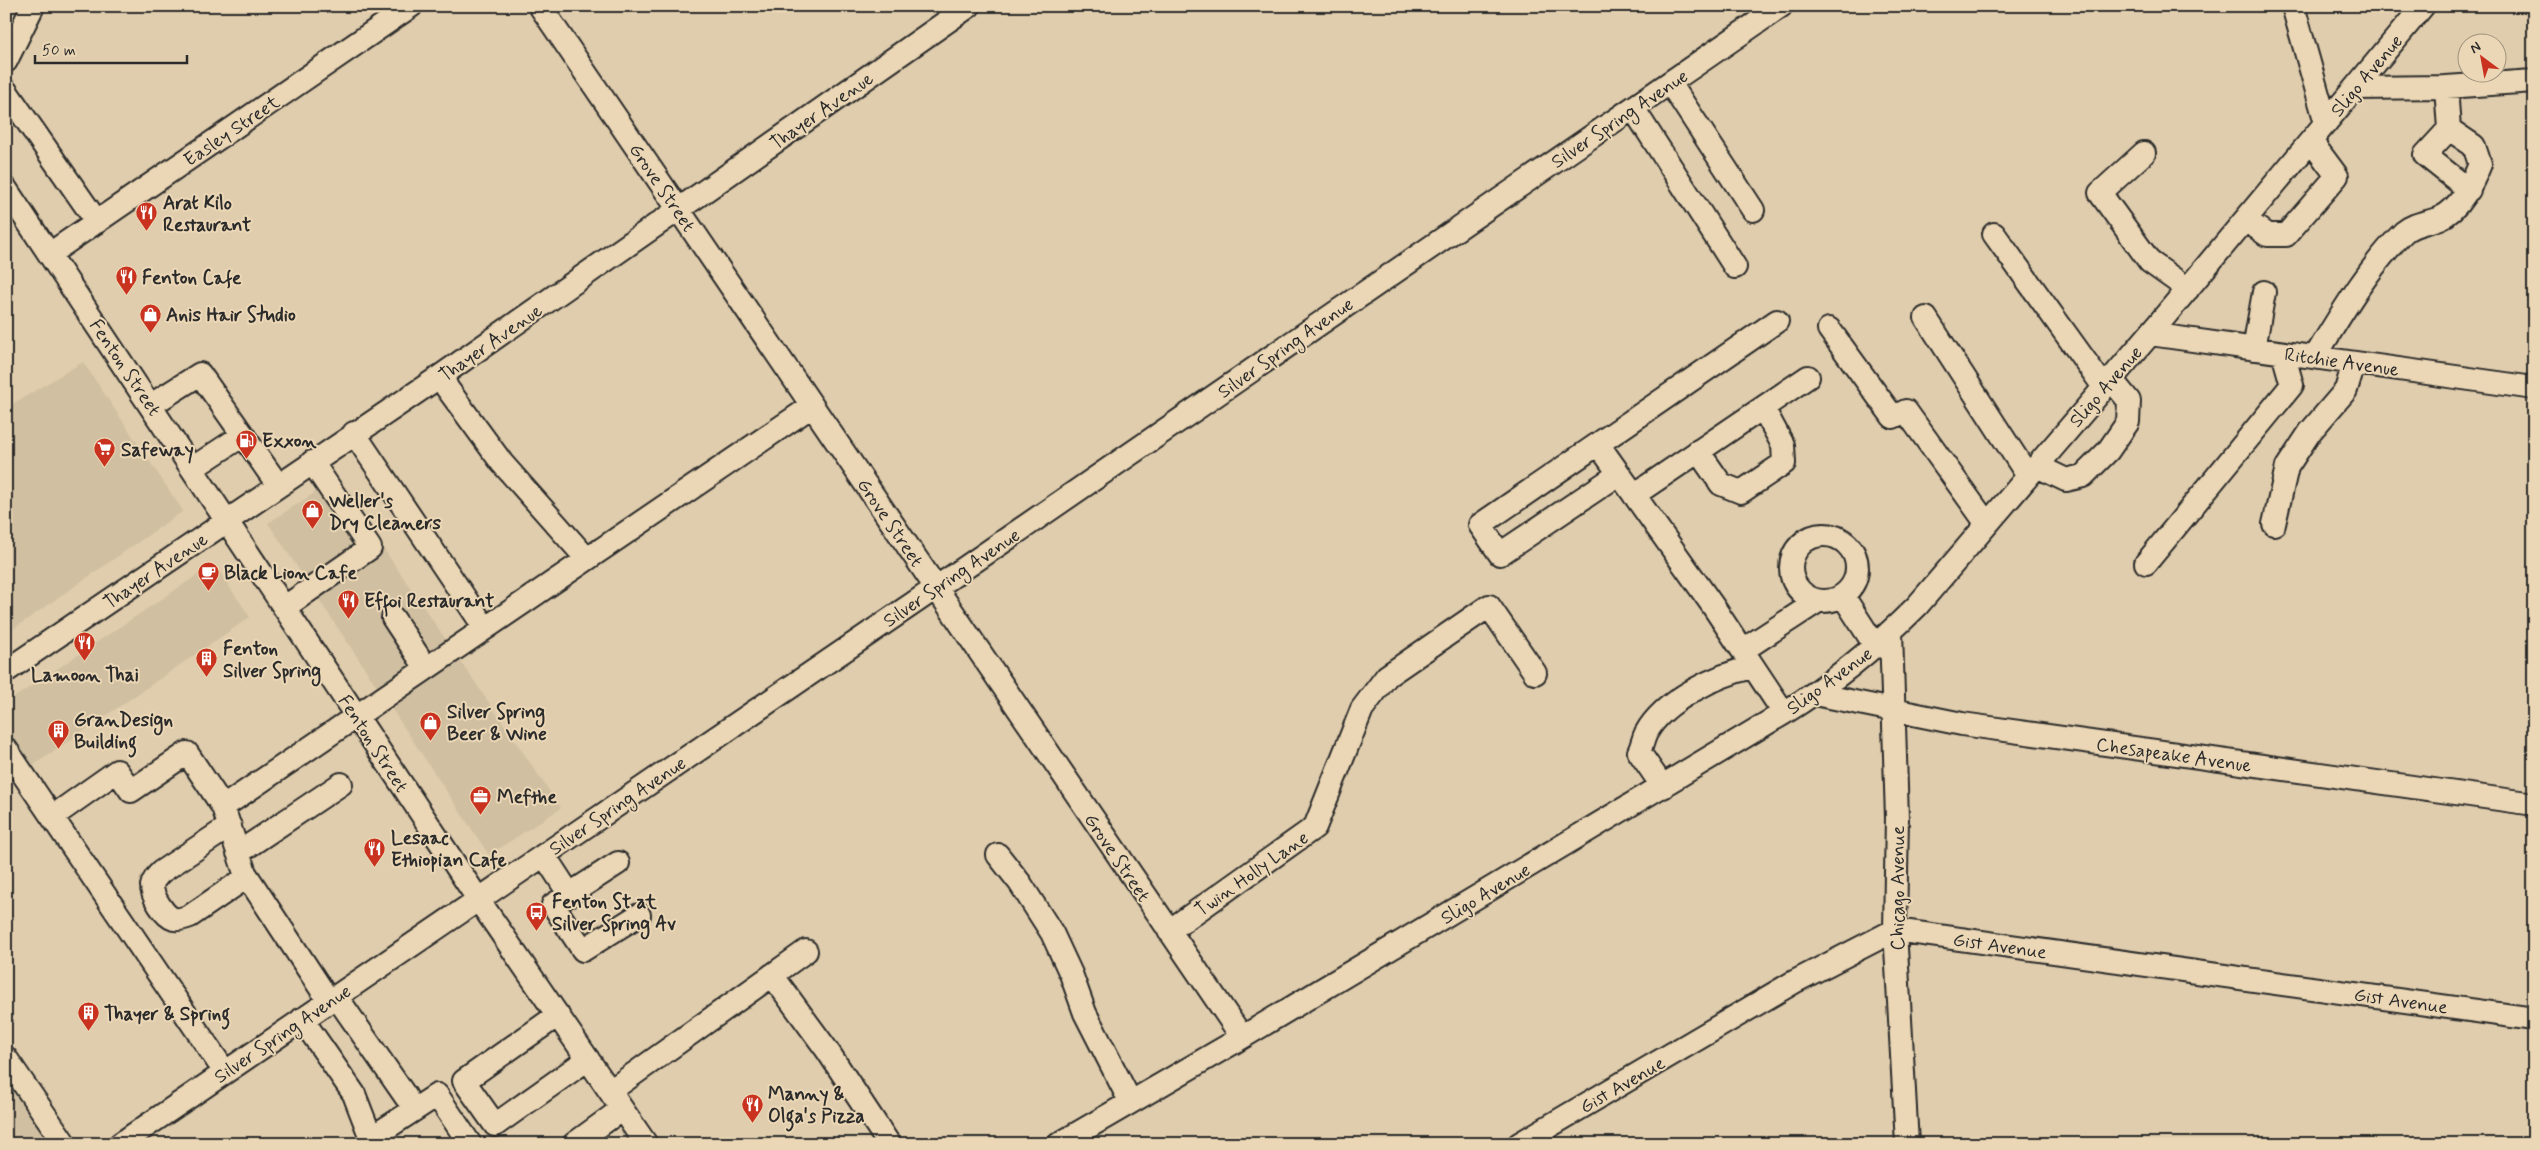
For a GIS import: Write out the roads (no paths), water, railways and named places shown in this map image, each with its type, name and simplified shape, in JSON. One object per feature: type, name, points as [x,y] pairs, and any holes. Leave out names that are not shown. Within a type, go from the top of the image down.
[{"type":"street","points":[[6,61],[33,6]]},
{"type":"street","name":"Easley Street","points":[[51,253],[411,6]]},
{"type":"street","name":"Grove Street","points":[[540,6],[1242,1037]]},
{"type":"street","name":"Thayer Avenue","points":[[6,671],[442,375],[968,6]]},
{"type":"street","name":"Silver Spring Avenue","points":[[120,1144],[935,588],[1781,6]]},
{"type":"street","points":[[2293,6],[2326,123]]},
{"type":"street","name":"Sligo Avenue","points":[[1059,1144],[1663,787],[1784,713],[1815,694],[1883,639],[1917,606],[2150,334],[2422,6]]},
{"type":"street","points":[[2355,88],[2446,87],[2534,81]]},
{"type":"street","points":[[1670,83],[1752,210]]},
{"type":"street","points":[[2446,87],[2449,129],[2425,154],[2469,190]]},
{"type":"street","points":[[6,91],[97,222]]},
{"type":"street","points":[[1633,108],[1735,267]]},
{"type":"street","points":[[2315,357],[2355,292],[2405,231],[2442,218],[2469,190],[2480,164],[2474,146],[2449,129]]},
{"type":"street","points":[[2246,220],[2268,235],[2286,235],[2337,176],[2311,141]]},
{"type":"street","points":[[2144,153],[2100,193],[2150,262],[2188,289]]},
{"type":"street","name":"Fenton Street","points":[[6,189],[51,253],[478,899],[646,1144]]},
{"type":"street","points":[[1926,318],[2033,471],[2066,480],[2083,476],[2108,451],[2128,422],[2129,402],[2108,383],[1994,234]]},
{"type":"street","points":[[2254,349],[2264,292]]},
{"type":"street","points":[[1619,474],[1500,554],[1480,525],[1777,321]]},
{"type":"street","points":[[1830,329],[1893,417],[1906,411],[1987,524]]},
{"type":"street","name":"Ritchie Avenue","points":[[2150,334],[2534,388]]},
{"type":"street","points":[[2146,562],[2292,385],[2283,353]]},
{"type":"street","points":[[2274,524],[2287,467],[2310,432],[2346,390],[2354,363]]},
{"type":"street","points":[[151,405],[200,374],[278,485]]},
{"type":"street","points":[[442,375],[448,388],[502,463],[587,558]]},
{"type":"street","points":[[1634,495],[1808,377]]},
{"type":"street","points":[[247,877],[182,919],[174,919],[166,913],[154,894],[152,886],[154,878],[226,816],[356,715],[812,406]]},
{"type":"street","points":[[1698,452],[1721,484],[1741,492],[1784,463],[1783,446],[1763,408]]},
{"type":"street","points":[[354,433],[485,628]]},
{"type":"street","points":[[193,468],[243,435]]},
{"type":"street","points":[[1598,444],[1784,713]]},
{"type":"street","points":[[285,608],[370,548],[312,462]]},
{"type":"street","points":[[1817,535],[1832,535],[1842,540],[1853,550],[1857,560],[1858,575],[1853,586],[1843,596],[1832,601],[1818,601],[1806,597],[1796,586],[1791,576],[1791,561],[1796,550],[1806,540],[1817,535]]},
{"type":"street","points":[[1843,596],[1883,639]]},
{"type":"street","points":[[1663,787],[1639,752],[1646,733],[1662,713],[1748,659],[1818,601]]},
{"type":"street","name":"Twin Holly Lane","points":[[1169,931],[1315,827],[1362,708],[1387,676],[1489,606],[1536,674]]},
{"type":"street","points":[[393,618],[426,668]]},
{"type":"street","name":"Chicago Avenue","points":[[1883,639],[1892,711],[1897,818],[1895,930],[1907,1144]]},
{"type":"street","name":"Chesapeake Avenue","points":[[1815,694],[1962,724],[2534,804]]},
{"type":"street","points":[[6,749],[225,1072]]},
{"type":"street","points":[[52,817],[118,771],[131,791],[187,753],[226,816],[247,877],[406,1097]]},
{"type":"street","points":[[238,852],[341,784]]},
{"type":"street","points":[[544,854],[570,894]]},
{"type":"street","points":[[998,855],[1020,883],[1052,933],[1071,974],[1089,1022],[1130,1101]]},
{"type":"street","points":[[618,863],[553,905],[583,950],[639,915]]},
{"type":"street","name":"Gist Avenue","points":[[1520,1144],[1794,982],[1895,930],[2534,1019]]},
{"type":"street","points":[[610,1091],[806,951]]},
{"type":"street","points":[[772,975],[827,1050],[889,1144]]},
{"type":"street","points":[[558,1015],[464,1082],[495,1125],[588,1059]]},
{"type":"street","points":[[302,1019],[354,1094],[371,1138],[437,1095],[470,1144]]},
{"type":"street","points":[[6,1058],[65,1144]]},
{"type":"street","points":[[574,1144],[622,1109]]},
{"type":"place","name":"Arat Kilo Restaurant","points":[[147,232]]},
{"type":"place","name":"Fenton Cafe","points":[[126,296]]},
{"type":"place","name":"Anis Hair Studio","points":[[150,333]]},
{"type":"place","name":"Exxon","points":[[246,459]]},
{"type":"place","name":"Safeway","points":[[105,468]]},
{"type":"place","name":"Weller's Dry Cleaners","points":[[313,530]]},
{"type":"place","name":"Black Lion Cafe","points":[[208,591]]},
{"type":"place","name":"Effoi Restaurant","points":[[348,619]]},
{"type":"place","name":"Lamoon Thai","points":[[85,662]]},
{"type":"place","name":"Fenton Silver Spring","points":[[207,678]]},
{"type":"place","name":"Silver Spring Beer & Wine","points":[[431,741]]},
{"type":"place","name":"GranDesign Building","points":[[58,749]]},
{"type":"place","name":"Mefthe","points":[[481,815]]},
{"type":"place","name":"Lesaac Ethiopian Cafe","points":[[375,867]]},
{"type":"place","name":"Fenton St at Silver Spring Av","points":[[536,931]]},
{"type":"place","name":"Thayer & Spring","points":[[88,1032]]},
{"type":"place","name":"Manny & Olga's Pizza","points":[[752,1123]]}]
